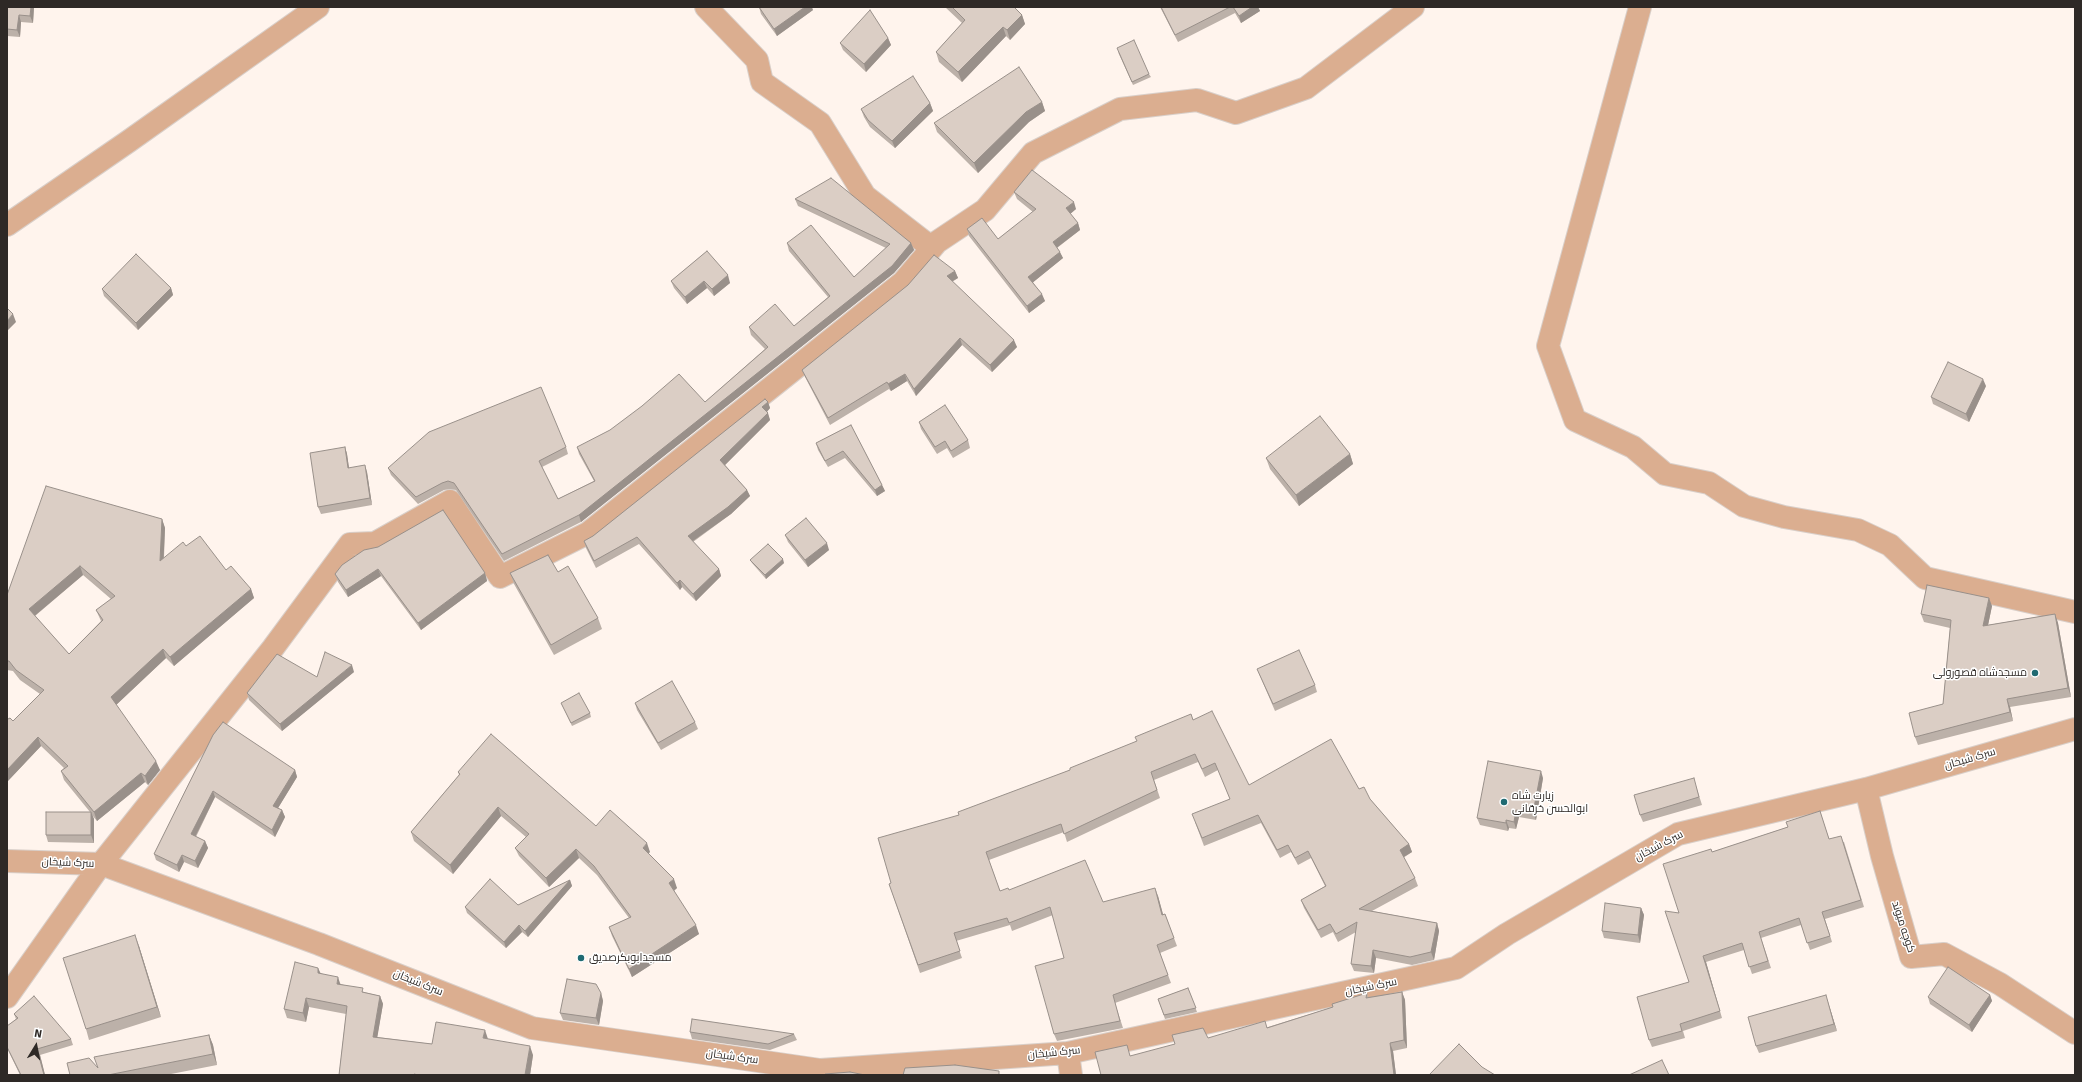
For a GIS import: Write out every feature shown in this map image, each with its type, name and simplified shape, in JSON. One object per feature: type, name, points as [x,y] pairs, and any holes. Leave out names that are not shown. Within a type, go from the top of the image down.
[{"type":"street","points":[[7,225],[129,142],[318,7]]},
{"type":"street","points":[[706,7],[756,60],[762,82],[820,123],[865,196],[932,248]]},
{"type":"street","points":[[7,997],[101,864],[273,648],[350,544],[375,543],[450,501],[500,577],[588,533],[903,282],[937,242],[985,210],[1033,153],[1120,109],[1197,100],[1236,113],[1306,88],[1413,7]]},
{"type":"street","points":[[1640,7],[1548,346],[1575,420],[1633,447],[1665,474],[1708,483],[1744,506],[1784,517],[1858,530],[1890,545],[1925,578],[2075,612]]},
{"type":"street","name":"سرک شیخان","points":[[7,861],[101,864],[319,944],[532,1028],[820,1070],[1068,1054],[1456,968],[1507,934],[1678,834],[1866,789],[2075,729]]},
{"type":"street","name":"کوچه میوند","points":[[1866,789],[1882,856],[1911,957],[1944,954],[2000,984],[2075,1033]]},
{"type":"street","points":[[1068,1054],[1071,1075]]},
{"type":"building","points":[[7,7],[31,7],[30,16],[19,15],[17,30],[7,29]]},
{"type":"building","points":[[759,7],[805,7],[774,29]]},
{"type":"building","points":[[952,7],[1014,7],[1022,15],[1007,30],[1003,27],[958,72],[936,52],[965,20]]},
{"type":"building","points":[[1161,7],[1230,7],[1175,35]]},
{"type":"building","points":[[1233,7],[1252,7],[1239,16]]},
{"type":"building","points":[[870,10],[888,38],[864,64],[840,43]]},
{"type":"building","points":[[1134,40],[1149,74],[1132,82],[1117,48]]},
{"type":"building","points":[[1019,67],[1042,102],[1026,112],[974,163],[934,123]]},
{"type":"building","points":[[913,76],[930,103],[892,141],[868,120],[861,109]]},
{"type":"building","points":[[1032,170],[1074,202],[1066,208],[1078,223],[1053,242],[1060,252],[1028,277],[1042,294],[1027,306],[967,229],[982,218],[998,239],[1036,209],[1014,192]]},
{"type":"building","points":[[831,178],[911,243],[892,266],[579,515],[502,554],[454,483],[448,481],[442,483],[416,497],[388,468],[429,432],[541,387],[566,447],[539,461],[558,499],[595,481],[577,447],[610,430],[642,406],[679,374],[705,402],[768,347],[749,327],[775,304],[794,326],[830,296],[787,243],[811,225],[854,277],[890,244],[795,199]]},
{"type":"building","points":[[707,251],[728,275],[712,289],[704,281],[685,297],[671,281]]},
{"type":"building","points":[[136,254],[171,288],[136,323],[102,289]]},
{"type":"building","points":[[934,255],[955,271],[947,276],[1014,340],[990,365],[960,338],[914,389],[905,374],[888,384],[887,382],[828,418],[802,370],[908,285]]},
{"type":"building","points":[[7,308],[13,314],[7,321]]},
{"type":"building","points":[[1948,362],[1983,379],[1966,414],[1931,397]]},
{"type":"building","points":[[765,399],[768,402],[762,407],[768,413],[720,460],[747,490],[728,507],[688,536],[719,569],[693,594],[680,580],[677,583],[637,537],[594,561],[584,541],[593,536]]},
{"type":"building","points":[[945,405],[968,440],[951,451],[945,441],[935,447],[919,422]]},
{"type":"building","points":[[1320,416],[1350,454],[1296,495],[1266,458]]},
{"type":"building","points":[[851,425],[882,485],[875,490],[843,451],[825,461],[816,443]]},
{"type":"building","points":[[345,447],[348,468],[365,465],[370,498],[318,507],[310,453]]},
{"type":"building","points":[[46,486],[162,519],[160,561],[183,542],[186,546],[200,536],[226,570],[231,566],[251,589],[170,657],[163,649],[111,697],[156,761],[145,776],[141,773],[94,812],[61,771],[68,766],[38,737],[7,770],[7,718],[10,718],[13,721],[44,690],[16,670],[9,661],[7,661],[7,595]],"holes":[[[80,566],[115,596],[96,610],[103,620],[69,654],[29,609]]]},
{"type":"building","points":[[443,510],[485,573],[418,623],[378,569],[346,590],[335,574],[342,565],[364,550],[378,547]]},
{"type":"building","points":[[806,518],[827,543],[805,560],[785,535]]},
{"type":"building","points":[[768,544],[783,559],[765,575],[750,560]]},
{"type":"building","points":[[548,555],[558,572],[568,566],[598,618],[551,645],[510,573]]},
{"type":"building","points":[[1927,585],[1989,598],[1983,626],[2055,614],[2068,688],[2007,699],[2010,712],[1915,737],[1909,713],[1943,704],[1951,620],[1921,614]]},
{"type":"building","points":[[1299,650],[1315,685],[1273,704],[1257,669]]},
{"type":"building","points":[[325,652],[352,665],[280,724],[247,693],[277,654],[317,677]]},
{"type":"building","points":[[672,681],[695,722],[658,743],[635,703]]},
{"type":"building","points":[[579,693],[590,713],[571,723],[561,703]]},
{"type":"building","points":[[1212,711],[1249,785],[1331,739],[1359,789],[1364,787],[1370,799],[1409,844],[1400,850],[1415,878],[1359,909],[1437,923],[1431,952],[1410,957],[1373,950],[1371,966],[1351,964],[1357,922],[1336,934],[1330,924],[1318,930],[1301,900],[1326,886],[1308,851],[1295,858],[1288,845],[1277,850],[1258,815],[1202,838],[1192,814],[1230,799],[1215,763],[1202,769],[1195,754],[1151,772],[1157,790],[1064,834],[1061,824],[986,852],[1000,891],[1008,888],[1009,890],[1085,860],[1103,902],[1155,888],[1162,915],[1165,914],[1174,938],[1157,945],[1168,975],[1113,995],[1120,1021],[1054,1034],[1035,966],[1064,958],[1050,907],[1009,923],[1007,918],[954,933],[960,951],[918,965],[889,884],[891,883],[878,838],[959,815],[958,812],[1070,770],[1070,768],[1137,741],[1135,737],[1191,714],[1193,720]]},
{"type":"building","points":[[223,722],[295,770],[273,806],[282,810],[272,830],[213,791],[191,834],[205,841],[195,861],[182,855],[177,865],[154,854],[213,735]]},
{"type":"building","points":[[491,734],[596,826],[610,810],[647,843],[643,848],[674,879],[669,883],[696,925],[629,969],[609,927],[631,917],[594,866],[576,849],[546,878],[515,848],[529,834],[498,807],[450,865],[411,832],[460,774],[458,772]]},
{"type":"building","points":[[1488,761],[1541,771],[1533,813],[1516,810],[1514,822],[1506,820],[1506,823],[1477,818]]},
{"type":"building","points":[[1694,778],[1699,797],[1640,815],[1634,795]]},
{"type":"building","points":[[1820,811],[1829,839],[1841,836],[1861,900],[1822,912],[1830,936],[1807,943],[1799,918],[1759,932],[1768,961],[1749,967],[1742,943],[1703,956],[1720,1011],[1680,1024],[1682,1031],[1649,1040],[1637,997],[1689,982],[1665,911],[1679,913],[1663,864],[1711,849],[1712,852],[1788,827],[1786,822]]},
{"type":"building","points":[[46,812],[91,812],[91,835],[46,835]]},
{"type":"building","points":[[490,879],[518,905],[570,880],[525,931],[519,925],[504,942],[465,907]]},
{"type":"building","points":[[1605,903],[1641,908],[1638,935],[1602,931]]},
{"type":"building","points":[[135,935],[157,1007],[86,1029],[63,958]]},
{"type":"building","points":[[295,962],[318,968],[318,973],[338,977],[337,984],[363,988],[362,992],[380,996],[373,1037],[432,1044],[436,1022],[485,1030],[483,1038],[530,1046],[525,1075],[339,1075],[347,1006],[306,998],[303,1013],[284,1009]]},
{"type":"building","points":[[1948,967],[1990,995],[1969,1025],[1928,997]]},
{"type":"building","points":[[567,979],[596,984],[601,993],[596,1018],[560,1013]]},
{"type":"building","points":[[1188,988],[1196,1008],[1164,1015],[1158,999]]},
{"type":"building","points":[[1402,992],[1404,1040],[1390,1043],[1394,1075],[1101,1075],[1095,1052],[1127,1045],[1130,1056],[1175,1044],[1172,1035],[1203,1028],[1208,1038],[1265,1021],[1267,1028],[1333,1007],[1332,1004],[1367,993],[1366,998]]},
{"type":"building","points":[[1826,995],[1834,1024],[1756,1046],[1748,1017]]},
{"type":"building","points":[[34,996],[71,1039],[37,1049],[44,1075],[21,1075],[7,1047],[7,1026],[18,1018],[14,1014]]},
{"type":"building","points":[[692,1019],[794,1034],[768,1044],[690,1032]]},
{"type":"building","points":[[209,1035],[213,1054],[108,1075],[70,1075],[67,1063],[89,1058],[98,1068],[94,1057]]},
{"type":"building","points":[[1459,1044],[1482,1067],[1495,1075],[1429,1075]]},
{"type":"building","points":[[1662,1060],[1669,1075],[1629,1075]]},
{"type":"building","points":[[955,1065],[999,1071],[999,1075],[903,1075],[905,1068]]},
{"type":"building","points":[[850,1072],[865,1075],[824,1075],[825,1074]]},
{"type":"place","name":"مسجدشاه قصورولی","points":[[2035,673]]},
{"type":"place","name":"زیارت شاه ابوالحسن خرقانی","points":[[1504,802]]},
{"type":"place","name":"مسجدابوبکرصدیق","points":[[581,958]]}]
